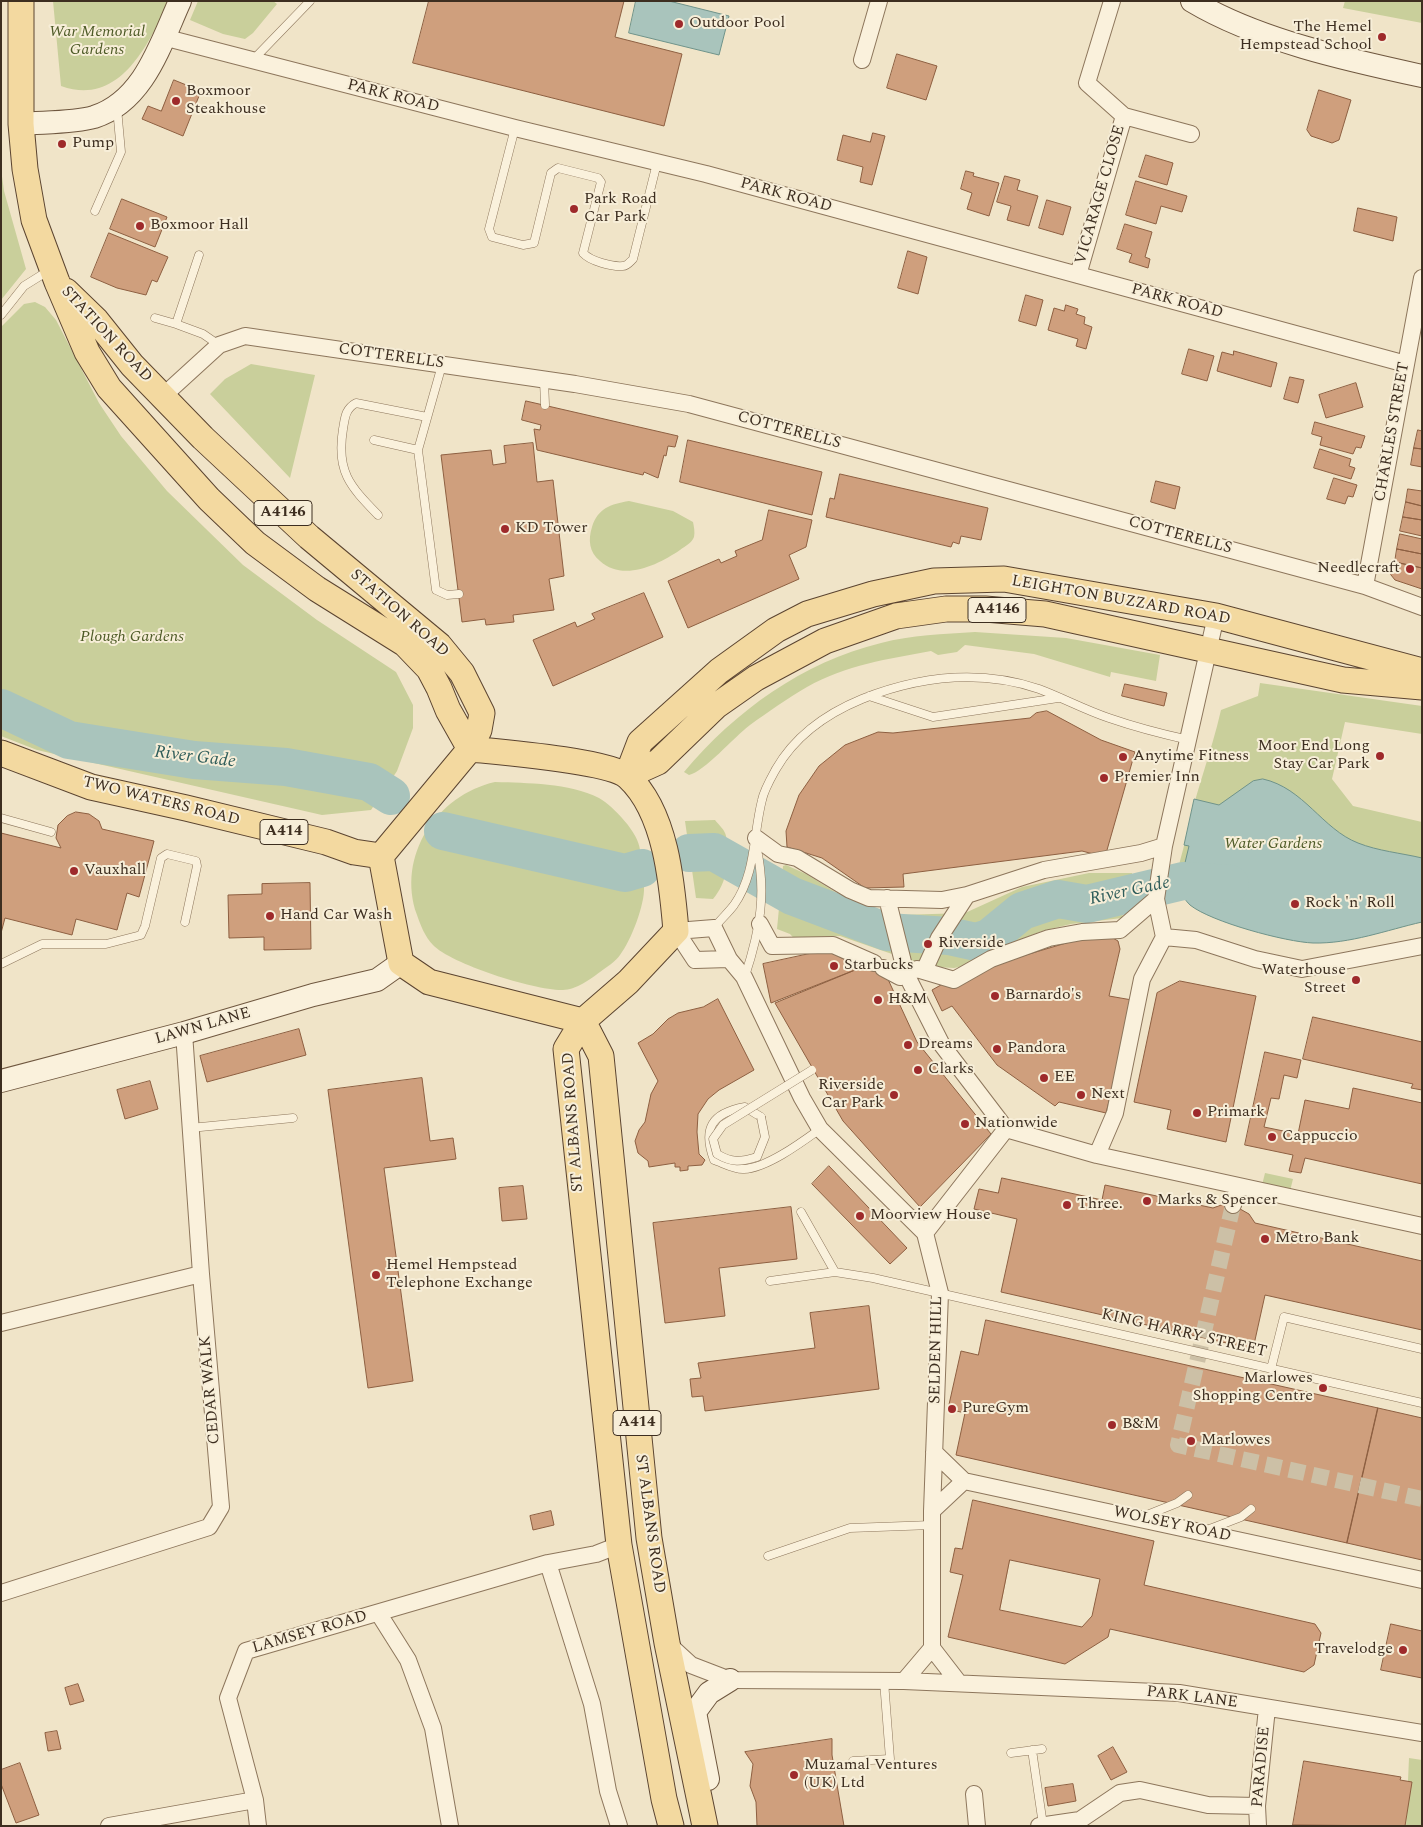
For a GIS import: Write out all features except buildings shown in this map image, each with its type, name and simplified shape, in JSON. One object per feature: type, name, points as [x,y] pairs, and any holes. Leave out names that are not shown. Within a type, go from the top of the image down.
[{"type":"main road","name":"STATION ROAD","points":[[21,1],[21,124],[25,170],[34,220],[87,352],[109,388],[137,421],[209,499],[256,543],[317,589],[404,644],[429,669],[440,688],[448,710],[470,749]]},
{"type":"main road","name":"STATION ROAD","points":[[55,276],[162,396],[203,438],[309,537],[439,645],[462,673],[482,713],[479,730],[470,749]]},
{"type":"main road","points":[[137,421],[162,396]]},
{"type":"main road","name":"LEIGHTON BUZZARD ROAD","points":[[627,776],[640,742],[719,671],[776,630],[807,614],[873,594],[934,581],[1004,580],[1216,616],[1422,671]]},
{"type":"main road","name":"LEIGHTON BUZZARD ROAD","points":[[627,776],[658,762],[716,706],[756,678],[826,640],[896,616],[946,609],[985,609],[1044,614],[1343,680],[1422,687]]},
{"type":"main road","points":[[583,1021],[429,982],[401,963],[381,856],[470,749],[552,758],[601,768],[627,776],[644,796],[662,837],[671,876],[676,931]]},
{"type":"main road","name":"TWO WATERS ROAD","points":[[1,753],[91,787],[205,812],[326,842],[354,852],[381,856]]},
{"type":"main road","name":"A414","points":[[583,1021],[628,982],[676,931]]},
{"type":"main road","name":"ST ALBANS ROAD","points":[[583,1021],[601,1056],[640,1462],[658,1594],[705,1826]]},
{"type":"main road","name":"ST ALBANS ROAD","points":[[583,1021],[566,1049],[619,1545],[664,1798],[671,1826]]},
{"type":"main road","name":"A414","points":[[626,1313],[615,1367],[628,1517],[619,1545],[632,1545],[658,1594]]},
{"type":"street","points":[[21,124],[92,117],[117,106],[141,83],[180,1]]},
{"type":"street","points":[[862,60],[879,1]]},
{"type":"street","name":"VICARAGE CLOSE","points":[[1112,1],[1087,83],[1124,116],[1191,134]]},
{"type":"street","points":[[1192,1],[1214,14],[1256,31],[1373,66],[1422,76]]},
{"type":"street","name":"PARK ROAD","points":[[163,37],[515,128],[656,171],[706,174],[1406,364]]},
{"type":"street","name":"VICARAGE CLOSE","points":[[1078,275],[1124,116]]},
{"type":"street","name":"CHARLES STREET","points":[[1365,586],[1422,278]]},
{"type":"street","name":"COTTERELLS","points":[[162,396],[218,345],[245,336],[544,380],[689,404],[1365,586],[1422,607]]},
{"type":"street","points":[[1097,1155],[1115,1113],[1142,979],[1164,937],[1156,899],[1164,846],[1216,616]]},
{"type":"street","points":[[756,841],[778,854],[797,858],[850,890],[869,898],[942,900],[967,895],[1044,870],[1141,853],[1164,846]]},
{"type":"street","points":[[924,971],[939,938],[967,895]]},
{"type":"street","points":[[886,898],[906,974],[942,1045],[1006,1128],[1097,1155],[1422,1226]]},
{"type":"street","points":[[760,924],[772,946],[833,945],[900,977],[917,970],[954,980],[991,959],[1049,938],[1082,932],[1120,930],[1156,899]]},
{"type":"street","points":[[728,958],[695,960],[676,931],[714,928],[728,958],[744,977],[802,1098],[820,1129],[925,1233],[1006,1128]]},
{"type":"street","points":[[1164,937],[1196,940],[1255,959],[1302,969],[1422,946]]},
{"type":"street","name":"LAWN LANE","points":[[1,1081],[184,1033],[313,995],[377,980],[401,963]]},
{"type":"street","name":"CEDAR WALK","points":[[1,1593],[209,1527],[221,1507],[200,1274],[184,1033]]},
{"type":"street","points":[[1233,1205],[1238,1186]]},
{"type":"street","name":"SELDEN HILL","points":[[925,1233],[940,1293],[932,1518],[932,1648]]},
{"type":"street","points":[[1,1323],[200,1274]]},
{"type":"street","points":[[932,1518],[964,1481],[934,1452]]},
{"type":"street","name":"WOLSEY ROAD","points":[[964,1481],[1140,1517],[1422,1580]]},
{"type":"street","name":"LAMSEY ROAD","points":[[258,1826],[255,1800],[228,1698],[246,1651],[548,1563],[596,1554],[619,1545]]},
{"type":"street","points":[[548,1563],[592,1704],[608,1791],[619,1826]]},
{"type":"street","points":[[378,1614],[408,1660],[433,1728],[450,1826]]},
{"type":"street","points":[[667,1643],[691,1665],[730,1680]]},
{"type":"street","points":[[904,1681],[932,1648],[959,1683]]},
{"type":"street","points":[[705,1826],[708,1780],[695,1712],[709,1693],[730,1680]]},
{"type":"street","name":"PARK LANE","points":[[730,1680],[904,1681],[1179,1693],[1422,1733]]},
{"type":"street","name":"PARADISE","points":[[1258,1826],[1257,1806],[1267,1708]]},
{"type":"street","points":[[1039,1826],[1080,1820],[1120,1793],[1140,1790],[1208,1805],[1257,1806]]},
{"type":"street","points":[[974,1794],[977,1826]]},
{"type":"street","points":[[109,1826],[255,1800]]},
{"type":"lane","points":[[251,61],[307,2]]},
{"type":"lane","points":[[96,211],[121,152],[117,106]]},
{"type":"lane","points":[[515,128],[488,229],[492,237],[523,245],[534,243],[552,173],[558,168],[598,178],[601,182],[583,253],[589,259],[623,266],[633,259],[656,171]]},
{"type":"lane","points":[[176,324],[199,255]]},
{"type":"lane","points":[[1,315],[24,286],[55,276]]},
{"type":"lane","points":[[155,318],[203,334],[218,345]]},
{"type":"lane","points":[[442,365],[418,450],[436,590],[447,595],[459,594]]},
{"type":"lane","points":[[544,380],[545,405]]},
{"type":"lane","points":[[378,515],[352,489],[342,467],[340,447],[346,412],[356,403],[427,417]]},
{"type":"lane","points":[[374,440],[418,450]]},
{"type":"lane","points":[[714,928],[734,905],[742,889],[756,841],[762,798],[776,768],[809,729],[838,708],[886,689],[921,681],[967,676],[1013,682],[1108,718],[1189,740]]},
{"type":"lane","points":[[869,696],[933,717],[1059,698]]},
{"type":"lane","points":[[1,818],[51,832]]},
{"type":"lane","points":[[744,977],[760,924],[762,905],[761,869],[756,841]]},
{"type":"lane","points":[[1,964],[42,944],[106,944],[141,935],[145,926],[161,858],[167,854],[196,861],[197,866],[185,922]]},
{"type":"lane","points":[[812,1070],[804,1074],[755,1104],[747,1110],[723,1124],[713,1139],[717,1154],[729,1161],[742,1162],[757,1157],[765,1137],[761,1117],[753,1112],[745,1107],[727,1110],[710,1126],[708,1143],[714,1160],[744,1169],[768,1162],[795,1147],[820,1129]]},
{"type":"lane","points":[[190,1128],[293,1118]]},
{"type":"lane","points":[[801,1212],[835,1272]]},
{"type":"lane","name":"KING HARRY STREET","points":[[770,1282],[835,1272],[873,1278],[1422,1403]]},
{"type":"lane","points":[[1271,1369],[1284,1317],[1422,1349]]},
{"type":"lane","points":[[1140,1517],[1177,1503],[1188,1495]]},
{"type":"lane","points":[[1203,1532],[1240,1517],[1252,1509]]},
{"type":"lane","points":[[768,1556],[850,1528],[932,1518]]},
{"type":"lane","points":[[853,1761],[890,1759],[884,1681]]},
{"type":"lane","points":[[1011,1753],[1042,1749]]},
{"type":"lane","points":[[1032,1750],[1044,1825]]},
{"type":"green space","name":"War Memorial Gardens","points":[[53,1],[169,1],[152,36],[129,68],[116,80],[100,88],[82,90],[61,86]]},
{"type":"green space","points":[[198,1],[273,1],[277,4],[253,33],[245,39],[223,34],[190,20]]},
{"type":"green space","points":[[1345,1],[1422,1],[1422,23],[1343,8]]},
{"type":"green space","points":[[1,169],[4,191],[26,269],[1,300]]},
{"type":"green space","name":"Plough Gardens","points":[[35,302],[45,307],[56,320],[99,403],[121,436],[167,491],[243,565],[317,620],[396,672],[413,705],[413,728],[397,771],[371,810],[322,815],[37,750],[1,736],[1,327],[24,304]]},
{"type":"green space","points":[[251,364],[315,375],[290,478],[210,394],[225,379]]},
{"type":"green space","points":[[629,501],[673,511],[693,522],[693,539],[671,556],[651,566],[630,571],[609,567],[596,557],[592,550],[590,537],[592,527],[598,515],[606,508]]},
{"type":"green space","points":[[975,632],[1066,638],[1160,655],[1156,681],[1111,672],[1110,677],[1034,654],[965,645],[957,652],[938,655],[931,651],[899,657],[852,668],[822,679],[807,687],[743,730],[703,768],[689,775],[684,772],[725,729],[748,709],[798,676],[824,663],[852,651],[892,640],[928,635]]},
{"type":"green space","name":"Water Gardens","points":[[1260,683],[1422,706],[1422,734],[1345,722],[1332,779],[1353,806],[1422,822],[1422,922],[1341,941],[1314,943],[1268,935],[1229,923],[1197,910],[1188,903],[1182,893],[1179,882],[1179,867],[1193,808],[1221,710],[1258,696]]},
{"type":"green space","points":[[495,782],[575,789],[599,798],[611,807],[624,821],[639,843],[639,861],[644,894],[633,932],[616,959],[583,984],[568,990],[550,989],[515,981],[457,960],[430,942],[417,915],[412,893],[412,871],[417,850],[426,831],[439,814],[455,800],[474,789]]},
{"type":"green space","points":[[715,820],[726,836],[727,870],[722,886],[713,899],[696,898],[685,821]]},
{"type":"green space","points":[[786,865],[806,874],[866,911],[900,915],[965,913],[1022,887],[1089,873],[1132,873],[1133,879],[1122,918],[1071,924],[1042,931],[986,953],[964,966],[954,968],[918,963],[840,936],[818,937],[799,944],[790,934],[777,929],[783,866]]},
{"type":"green space","points":[[1265,1173],[1293,1179],[1289,1195],[1261,1189]]},
{"type":"green space","points":[[1409,1758],[1422,1760],[1422,1826],[1406,1826]]},
{"type":"water","name":"Outdoor Pool","points":[[636,1],[669,1],[729,16],[719,55],[629,33]]},
{"type":"water","name":"Water Gardens","points":[[1263,779],[1290,791],[1345,837],[1366,846],[1422,858],[1422,922],[1355,939],[1313,943],[1285,939],[1249,930],[1214,918],[1190,905],[1180,887],[1179,876],[1180,866],[1184,867],[1189,846],[1184,845],[1194,799],[1219,805],[1253,781]]},
{"type":"waterway","name":"River Gade","points":[[1,708],[69,740],[194,760],[286,767],[369,782],[391,796]]},
{"type":"waterway","name":"River Gade","points":[[443,831],[625,873],[642,868]]},
{"type":"waterway","name":"River Gade","points":[[689,853],[714,852],[792,896],[887,932],[949,936],[976,942],[989,938],[1022,911],[1058,899],[1087,904],[1183,881],[1230,884]]},
{"type":"tunnel","points":[[1233,1205],[1178,1445],[1422,1499]]},
{"type":"place","name":"Outdoor Pool","points":[[679,24]]},
{"type":"place","name":"The Hemel Hempstead School","points":[[1382,37]]},
{"type":"place","name":"Boxmoor Steakhouse","points":[[176,101]]},
{"type":"place","name":"Pump","points":[[62,144]]},
{"type":"place","name":"Park Road Car Park","points":[[574,209]]},
{"type":"place","name":"Boxmoor Hall","points":[[140,226]]},
{"type":"place","name":"KD Tower","points":[[505,529]]},
{"type":"place","name":"Needlecraft","points":[[1410,569]]},
{"type":"place","name":"Moor End Long Stay Car Park","points":[[1380,756]]},
{"type":"place","name":"Anytime Fitness","points":[[1123,757]]},
{"type":"place","name":"Premier Inn","points":[[1104,778]]},
{"type":"place","name":"Vauxhall","points":[[74,871]]},
{"type":"place","name":"Rock 'n' Roll","points":[[1295,904]]},
{"type":"place","name":"Hand Car Wash","points":[[270,916]]},
{"type":"place","name":"Riverside","points":[[928,944]]},
{"type":"place","name":"Starbucks","points":[[834,966]]},
{"type":"place","name":"Waterhouse Street","points":[[1356,980]]},
{"type":"place","name":"Barnardo's","points":[[995,996]]},
{"type":"place","name":"H&M","points":[[878,1000]]},
{"type":"place","name":"Dreams","points":[[908,1045]]},
{"type":"place","name":"Pandora","points":[[997,1049]]},
{"type":"place","name":"Clarks","points":[[918,1070]]},
{"type":"place","name":"EE","points":[[1044,1078]]},
{"type":"place","name":"Riverside Car Park","points":[[894,1095]]},
{"type":"place","name":"Next","points":[[1081,1095]]},
{"type":"place","name":"Primark","points":[[1197,1113]]},
{"type":"place","name":"Nationwide","points":[[965,1124]]},
{"type":"place","name":"Cappuccio","points":[[1272,1137]]},
{"type":"place","name":"Marks & Spencer","points":[[1147,1201]]},
{"type":"place","name":"Three.","points":[[1067,1205]]},
{"type":"place","name":"Moorview House","points":[[860,1216]]},
{"type":"place","name":"Metro Bank","points":[[1265,1239]]},
{"type":"place","name":"Hemel Hempstead Telephone Exchange","points":[[376,1275]]},
{"type":"place","name":"Marlowes Shopping Centre","points":[[1323,1388]]},
{"type":"place","name":"PureGym","points":[[952,1409]]},
{"type":"place","name":"B&M","points":[[1112,1425]]},
{"type":"place","name":"Marlowes","points":[[1191,1441]]},
{"type":"place","name":"Travelodge","points":[[1403,1650]]},
{"type":"place","name":"Muzamal Ventures (UK) Ltd","points":[[794,1775]]}]
